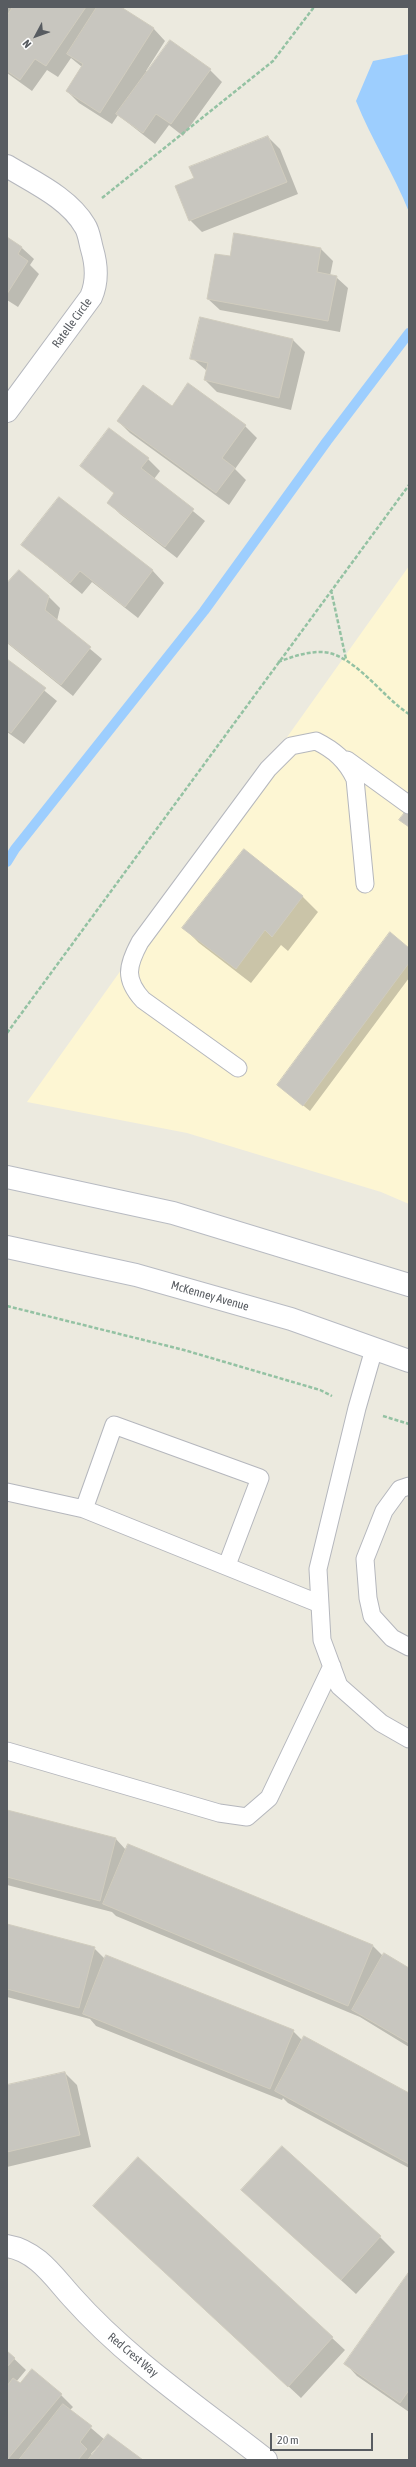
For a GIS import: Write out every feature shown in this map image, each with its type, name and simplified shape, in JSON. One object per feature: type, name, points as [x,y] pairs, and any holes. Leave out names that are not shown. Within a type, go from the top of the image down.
[{"type":"main road","name":"Ratelle Circle","points":[[7,166],[57,198],[78,217],[86,227],[97,269],[97,285],[91,297],[7,411]]},
{"type":"main road","points":[[7,1177],[172,1213],[409,1285]]},
{"type":"main road","name":"McKenney Avenue","points":[[7,1247],[136,1275],[291,1319],[409,1361]]},
{"type":"main road","name":"Red Crest Way","points":[[7,2246],[27,2252],[43,2264],[110,2336],[266,2460]]},
{"type":"lane","points":[[238,1068],[143,1000],[133,989],[129,972],[130,960],[144,936],[279,756],[291,746],[303,742],[316,741],[331,749],[409,805]]},
{"type":"lane","points":[[331,749],[348,764],[355,778],[365,884]]},
{"type":"lane","points":[[374,1349],[357,1408],[318,1569],[322,1640],[339,1686],[381,1723],[409,1739]]},
{"type":"lane","points":[[84,1509],[114,1425],[260,1478],[227,1565]]},
{"type":"lane","points":[[409,1486],[400,1489],[384,1511],[365,1559],[368,1598],[372,1616],[392,1638],[409,1647]]},
{"type":"lane","points":[[7,1492],[84,1509],[227,1565],[320,1604]]},
{"type":"lane","points":[[7,1751],[219,1813],[247,1817],[269,1798],[332,1666]]},
{"type":"path","points":[[101,198],[273,61],[314,7]]},
{"type":"path","points":[[7,1033],[409,485]]},
{"type":"path","points":[[331,590],[346,659]]},
{"type":"path","points":[[278,662],[305,653],[322,652],[346,659],[409,714]]},
{"type":"path","points":[[7,1306],[184,1350],[320,1390]]},
{"type":"shaded area","points":[[409,566],[409,1204],[381,1192],[187,1133],[27,1102]]},
{"type":"water","points":[[409,54],[409,212],[368,129],[356,101],[373,61]]},
{"type":"building","points":[[13,7],[86,7],[46,66],[35,59],[20,80],[7,71],[7,16]]},
{"type":"building","points":[[97,7],[121,7],[154,28],[100,113],[66,91],[83,64],[67,54]]},
{"type":"building","points":[[170,40],[211,69],[171,124],[156,114],[143,133],[116,114]]},
{"type":"building","points":[[268,136],[287,182],[189,221],[175,186],[194,178],[189,167]]},
{"type":"building","points":[[234,233],[321,248],[317,272],[337,276],[328,321],[207,299],[215,254],[230,256]]},
{"type":"building","points":[[7,237],[22,247],[18,254],[28,261],[7,294]]},
{"type":"building","points":[[200,317],[293,339],[279,398],[204,380],[208,363],[190,359]]},
{"type":"building","points":[[188,383],[246,425],[222,458],[235,468],[216,493],[117,421],[143,385],[172,406]]},
{"type":"building","points":[[109,428],[149,458],[141,468],[194,509],[165,547],[107,503],[114,493],[80,466]]},
{"type":"building","points":[[59,497],[153,570],[125,607],[80,571],[70,583],[21,545]]},
{"type":"building","points":[[19,570],[49,596],[45,610],[91,647],[61,685],[7,642],[7,583]]},
{"type":"building","points":[[7,659],[46,688],[11,733],[7,730]]},
{"type":"building","points":[[409,807],[409,827],[399,820]]},
{"type":"building","points":[[244,849],[303,896],[272,937],[265,930],[236,969],[182,928]]},
{"type":"building","points":[[390,932],[409,948],[409,963],[303,1106],[277,1085]]},
{"type":"building","points":[[7,1810],[116,1838],[100,1901],[7,1877]]},
{"type":"building","points":[[128,1844],[373,1945],[348,2006],[103,1904]]},
{"type":"building","points":[[7,1924],[95,1947],[79,2008],[7,1989]]},
{"type":"building","points":[[384,1953],[409,1968],[409,2043],[352,2010]]},
{"type":"building","points":[[106,1955],[294,2030],[270,2089],[83,2014]]},
{"type":"building","points":[[304,2036],[409,2093],[409,2164],[275,2091]]},
{"type":"building","points":[[65,2072],[80,2135],[7,2152],[7,2085]]},
{"type":"building","points":[[282,2146],[381,2236],[341,2280],[241,2190]]},
{"type":"building","points":[[138,2157],[333,2337],[288,2387],[93,2206]]},
{"type":"building","points":[[409,2272],[409,2390],[400,2403],[344,2364]]},
{"type":"building","points":[[7,2351],[15,2358],[7,2367]]},
{"type":"building","points":[[32,2369],[62,2394],[7,2460],[7,2386],[13,2378],[20,2383]]},
{"type":"building","points":[[63,2404],[92,2426],[80,2442],[87,2449],[78,2460],[19,2460]]},
{"type":"building","points":[[108,2434],[143,2460],[88,2460]]},
{"type":"waterway","points":[[7,862],[15,849],[204,611],[327,441],[409,333]]}]
